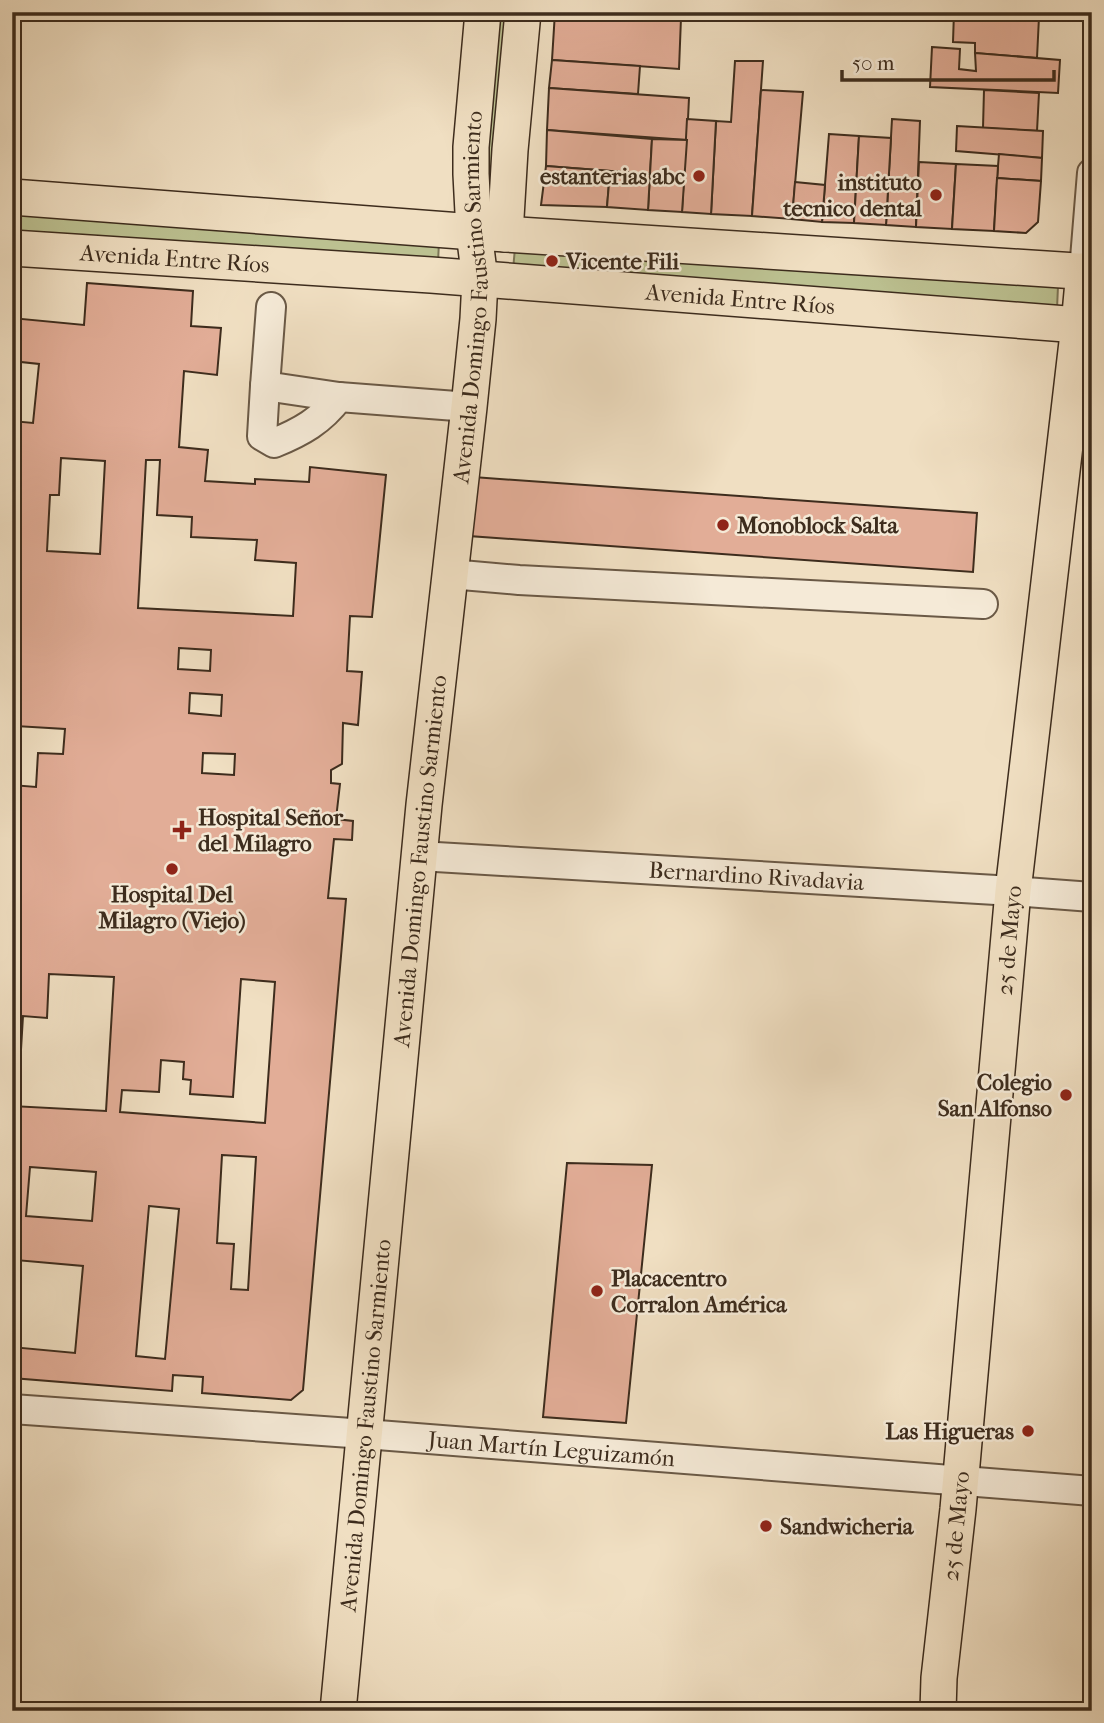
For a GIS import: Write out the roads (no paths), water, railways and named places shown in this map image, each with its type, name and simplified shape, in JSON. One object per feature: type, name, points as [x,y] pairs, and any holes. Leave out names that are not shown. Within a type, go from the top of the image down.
[{"type":"main road","name":"Avenida Domingo Faustino Sarmiento","points":[[483,12],[471,173],[490,233]]},
{"type":"main road","name":"Avenida Domingo Faustino Sarmiento","points":[[338,1711],[419,856],[469,407],[480,280],[510,150],[523,12]]},
{"type":"main road","points":[[12,197],[490,233],[1088,272]]},
{"type":"main road","name":"Avenida Entre Ríos","points":[[12,248],[431,275],[1086,326]]},
{"type":"main road","name":"25 de Mayo","points":[[938,1711],[1013,891],[1086,326],[1088,272]]},
{"type":"street","name":"25 de Mayo","points":[[1088,272],[1092,173]]},
{"type":"street","points":[[271,307],[261,436],[274,443],[302,432],[328,411],[339,397]]},
{"type":"street","points":[[265,386],[339,397],[469,407]]},
{"type":"street","points":[[450,574],[519,580],[983,604]]},
{"type":"street","name":"Bernardino Rivadavia","points":[[419,856],[1092,897]]},
{"type":"street","name":"Juan Martín Leguizamón","points":[[12,1409],[1092,1491]]},
{"type":"place","name":"estanterias abc","points":[[699,176]]},
{"type":"place","name":"instituto tecnico dental","points":[[936,195]]},
{"type":"place","name":"Vicente Fili","points":[[552,261]]},
{"type":"place","name":"Monoblock Salta","points":[[723,525]]},
{"type":"place","name":"Hospital Señor del Milagro","points":[[182,830]]},
{"type":"place","name":"Hospital Del Milagro (Viejo)","points":[[172,869]]},
{"type":"place","name":"Colegio San Alfonso","points":[[1066,1095]]},
{"type":"place","name":"Placacentro Corralon América","points":[[597,1291]]},
{"type":"place","name":"Las Higueras","points":[[1028,1431]]},
{"type":"place","name":"Sandwicheria","points":[[766,1526]]}]
